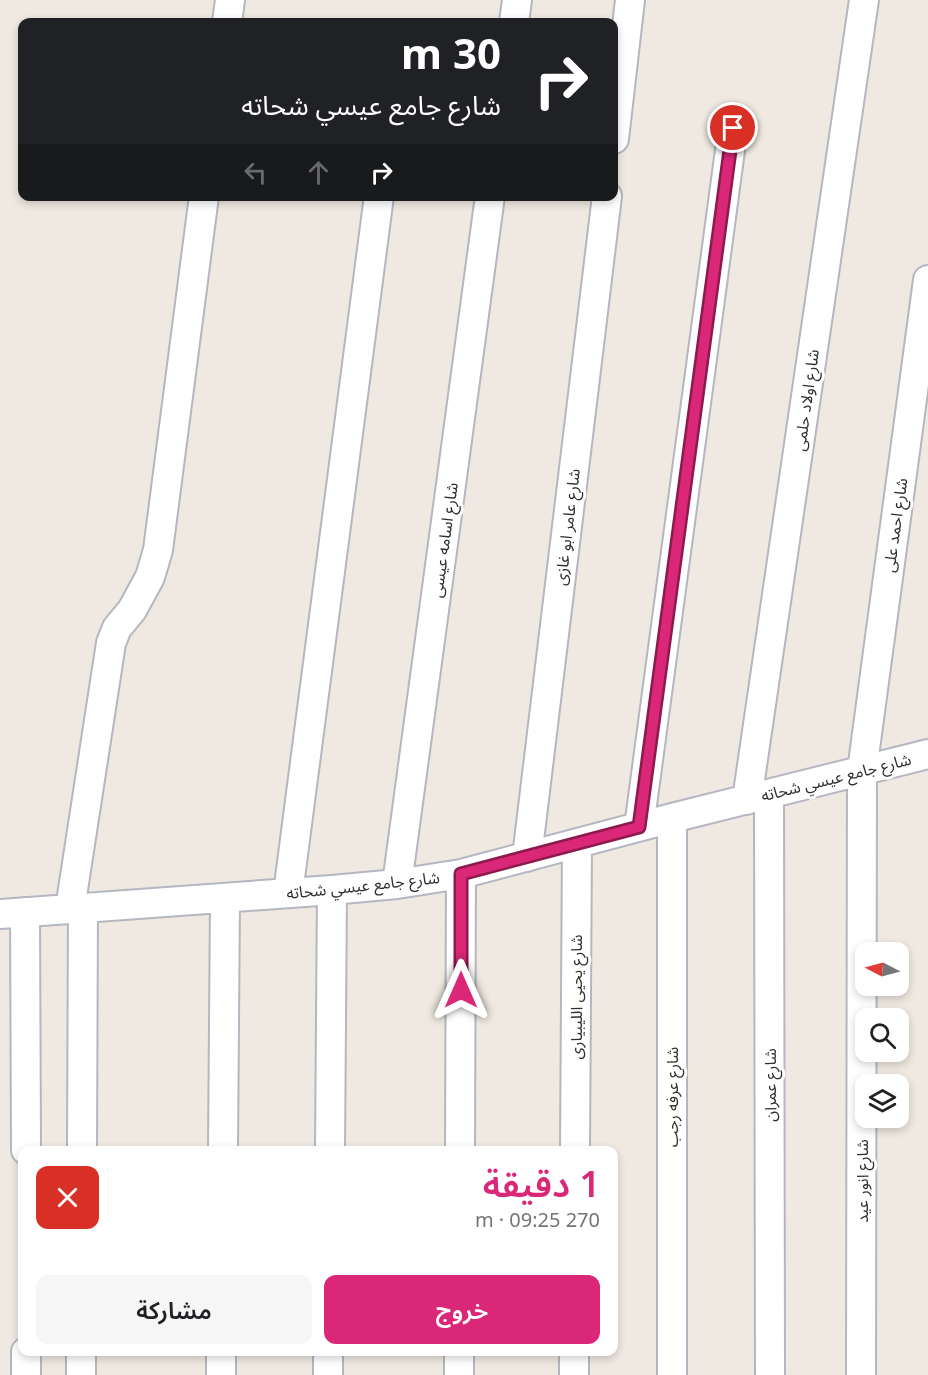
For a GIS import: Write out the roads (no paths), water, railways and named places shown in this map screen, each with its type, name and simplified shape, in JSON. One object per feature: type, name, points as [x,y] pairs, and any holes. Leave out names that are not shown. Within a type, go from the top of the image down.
[{"type":"street","points":[[228,18],[230,0]]},
{"type":"street","points":[[515,18],[517,0]]},
{"type":"street","points":[[618,104],[630,0]]},
{"type":"street","name":"شارع اولاد حلمى","points":[[758,797],[864,0]]},
{"type":"street","points":[[639,827],[733,128]]},
{"type":"street","points":[[82,1146],[77,908],[111,644],[117,628],[132,610],[150,577],[158,550],[203,201]]},
{"type":"street","points":[[288,893],[378,201]]},
{"type":"street","name":"شارع اسامه عيسى","points":[[397,884],[489,201]]},
{"type":"street","name":"شارع عامر ابو غازى","points":[[527,857],[606,201]]},
{"type":"street","name":"شارع احمد على","points":[[862,771],[928,280]]},
{"type":"street","name":"شارع جامع عيسي شحاته","points":[[13,913],[332,890],[397,884],[461,874],[928,754]]},
{"type":"street","name":"شارع انور عيد","points":[[861,1375],[862,771]]},
{"type":"street","name":"شارع عمران","points":[[758,797],[770,1375]]},
{"type":"street","name":"شارع عرفه رجب","points":[[672,818],[672,1375]]},
{"type":"street","name":"شارع يحيى الليبيارى","points":[[575,1146],[577,843]]},
{"type":"street","points":[[460,1146],[461,874]]},
{"type":"street","points":[[330,1146],[332,890]]},
{"type":"street","points":[[223,1146],[225,898]]},
{"type":"street","points":[[13,913],[26,1146]]},
{"type":"street","points":[[26,1356],[26,1375]]},
{"type":"street","points":[[81,1356],[81,1375]]},
{"type":"street","points":[[221,1356],[221,1375]]},
{"type":"street","points":[[328,1356],[328,1375]]},
{"type":"street","points":[[459,1356],[459,1375]]},
{"type":"street","points":[[574,1356],[574,1375]]}]
